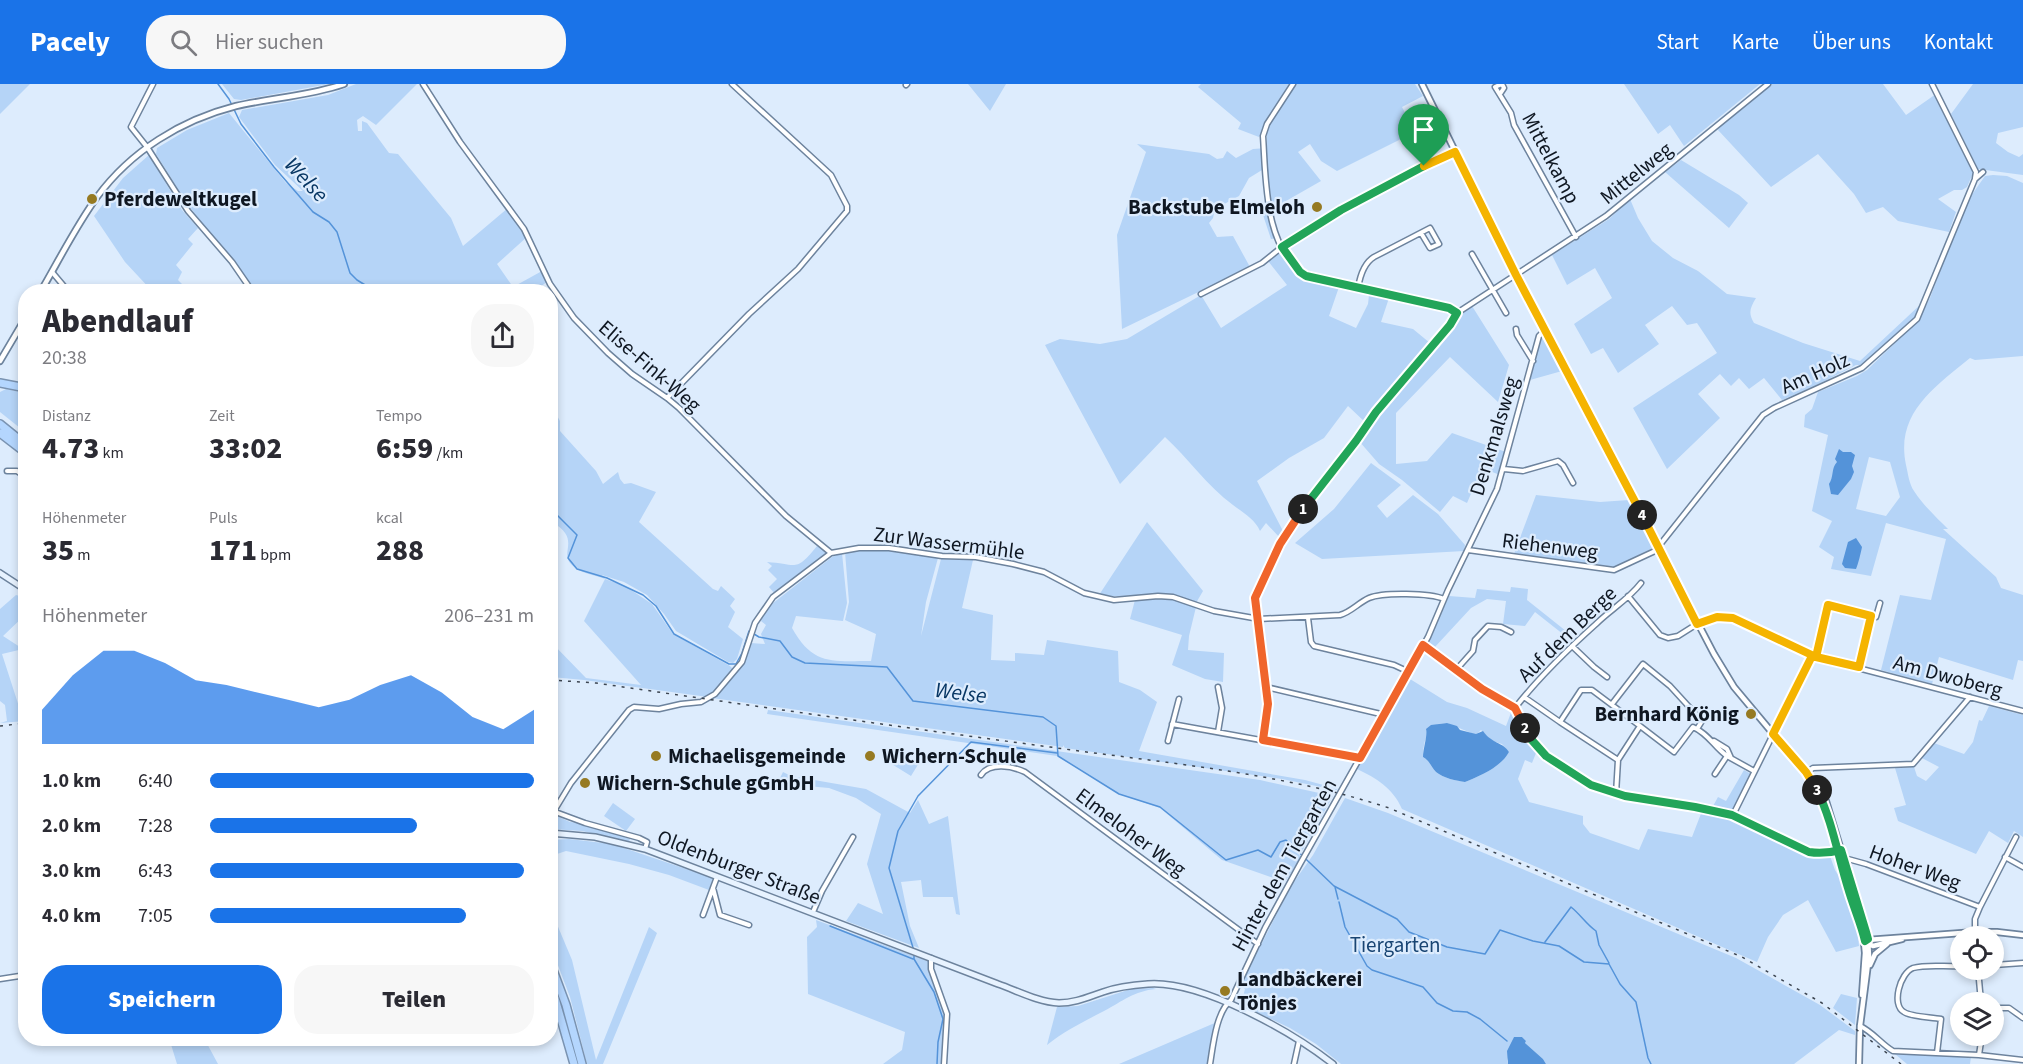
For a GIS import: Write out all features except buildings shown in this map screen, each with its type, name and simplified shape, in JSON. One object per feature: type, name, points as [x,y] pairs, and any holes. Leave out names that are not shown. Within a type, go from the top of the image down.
[{"type":"highway","points":[[0,378],[14,385]]},
{"type":"highway","points":[[0,383],[18,386]]},
{"type":"highway","points":[[0,424],[18,439]]},
{"type":"highway","points":[[0,433],[18,447]]},
{"type":"highway","points":[[558,984],[582,1064]]},
{"type":"highway","points":[[558,1009],[574,1064]]},
{"type":"main road","points":[[0,573],[18,585]]},
{"type":"main road","name":"Oldenburger Straße","points":[[558,834],[595,837],[645,849],[1050,1002],[1070,1002],[1129,986],[1158,984],[1184,987],[1227,1003],[1274,1025],[1300,1040],[1333,1064]]},
{"type":"street","points":[[153,84],[131,127],[147,147],[188,211],[232,262],[247,284]]},
{"type":"street","points":[[45,284],[96,197],[121,169],[147,147],[183,125],[226,109],[344,84]]},
{"type":"street","name":"Elise-Fink-Weg","points":[[423,84],[460,142],[524,229],[550,284]]},
{"type":"street","points":[[667,398],[749,314],[798,269],[847,211],[848,206],[831,175],[732,84]]},
{"type":"street","points":[[1263,740],[1268,704],[1255,598],[1286,534],[1311,496],[1356,441],[1376,412],[1450,325],[1457,313],[1449,308],[1306,276],[1300,272],[1282,247],[1271,223],[1263,136],[1267,124],[1293,84]]},
{"type":"street","points":[[1422,84],[1516,275],[1725,674],[1806,772],[1826,801],[1867,941],[1867,976],[1860,1026]]},
{"type":"street","name":"Mittelweg","points":[[1457,313],[1576,237],[1632,196],[1768,84]]},
{"type":"street","points":[[1932,84],[1976,172],[1975,179]]},
{"type":"street","name":"Mittelkamp","points":[[1500,94],[1511,113],[1514,125],[1576,237]]},
{"type":"street","points":[[1201,294],[1263,263],[1282,247],[1360,198],[1455,152]]},
{"type":"street","name":"Am Holz","points":[[1658,547],[1763,415],[1862,368],[1917,319],[1975,179],[1983,172]]},
{"type":"street","points":[[1358,288],[1363,270],[1369,260],[1430,228],[1439,244],[1430,248],[1421,233]]},
{"type":"street","points":[[1472,254],[1506,313]]},
{"type":"street","points":[[51,272],[62,284]]},
{"type":"street","name":"Elise-Fink-Weg","points":[[558,295],[574,318],[608,353],[632,374],[667,398],[786,516],[831,553]]},
{"type":"street","points":[[1516,329],[1517,335],[1533,361]]},
{"type":"street","name":"Denkmalsweg","points":[[1468,550],[1504,469],[1539,336],[1545,330]]},
{"type":"street","points":[[0,361],[18,331]]},
{"type":"street","points":[[1504,469],[1523,471],[1558,461],[1563,465],[1573,483]]},
{"type":"street","points":[[7,471],[18,472]]},
{"type":"street","name":"Riehenweg","points":[[1468,550],[1614,570],[1655,551],[1658,547]]},
{"type":"street","name":"Zur Wassermühle","points":[[831,553],[859,548],[883,548],[942,556],[976,557],[1033,568],[1098,597],[1114,600],[1173,597],[1214,611],[1259,618],[1343,615],[1369,598],[1385,595],[1444,599]]},
{"type":"street","name":"Hinter dem Tiergarten","points":[[1210,1064],[1215,1033],[1227,1003],[1231,1000],[1306,852],[1409,672],[1468,550]]},
{"type":"street","points":[[558,802],[629,710],[634,707],[664,709],[701,702],[716,694],[746,654],[761,612],[773,597],[831,553]]},
{"type":"street","name":"Auf dem Berge","points":[[1515,708],[1572,646],[1641,583]]},
{"type":"street","name":"Am Dwoberg","points":[[1628,596],[1660,635],[1668,638],[1678,636],[1697,624],[1717,617],[1733,618],[1814,656],[2023,711]]},
{"type":"street","points":[[1859,667],[1880,603]]},
{"type":"street","points":[[1732,815],[1814,656],[1828,605],[1875,617]]},
{"type":"street","points":[[1308,618],[1311,642],[1314,646],[1394,665],[1409,672]]},
{"type":"street","points":[[1456,669],[1473,651],[1475,640],[1488,626],[1501,627],[1511,632]]},
{"type":"street","points":[[1423,645],[1482,689],[1515,708],[1530,738],[1546,756],[1591,785],[1616,794],[1732,815],[1809,852],[1820,854],[1839,850]]},
{"type":"street","points":[[1572,646],[1607,677]]},
{"type":"street","points":[[1612,704],[1643,664],[1670,686],[1702,721],[1697,729]]},
{"type":"street","points":[[1218,687],[1222,708],[1218,732]]},
{"type":"street","points":[[1266,687],[1385,715]]},
{"type":"street","points":[[1560,722],[1581,690],[1592,690],[1674,752],[1693,727],[1727,749],[1729,757],[1754,771]]},
{"type":"street","points":[[1806,772],[1813,768],[1913,764],[1970,696]]},
{"type":"street","points":[[1524,697],[1617,760]]},
{"type":"street","points":[[1168,741],[1179,699]]},
{"type":"street","points":[[1172,724],[1360,758]]},
{"type":"street","points":[[1616,794],[1617,760],[1640,726]]},
{"type":"street","points":[[1715,774],[1729,757]]},
{"type":"street","name":"Elmeloher Weg","points":[[981,775],[986,770],[996,767],[1011,767],[1025,772],[1258,944]]},
{"type":"street","points":[[558,813],[639,838],[647,842],[645,849]]},
{"type":"street","points":[[813,912],[822,891],[853,837]]},
{"type":"street","points":[[1975,926],[1975,919],[1980,908],[2016,837]]},
{"type":"street","points":[[2005,857],[2023,867]]},
{"type":"street","name":"Hoher Weg","points":[[1842,860],[1866,864],[1980,908]]},
{"type":"street","points":[[703,915],[717,876]]},
{"type":"street","points":[[713,888],[720,915],[749,925]]},
{"type":"street","points":[[2004,933],[2023,935]]},
{"type":"street","points":[[1867,941],[1950,935]]},
{"type":"street","points":[[1867,941],[1873,946],[1910,937]]},
{"type":"street","points":[[1859,1064],[1867,941]]},
{"type":"street","points":[[1867,976],[1875,954],[1889,942]]},
{"type":"street","points":[[931,958],[931,969],[947,1014],[944,1064]]},
{"type":"street","points":[[2004,964],[2023,963]]},
{"type":"street","points":[[1937,1053],[1941,1018],[1905,1013],[1898,1002],[1899,985],[1903,976],[1914,968],[1950,966]]},
{"type":"street","points":[[0,979],[18,976]]},
{"type":"street","points":[[2004,1008],[2009,1008],[2023,1018]]},
{"type":"street","points":[[1860,1026],[1869,1030],[1893,1051],[1979,1055],[2023,1060]]},
{"type":"street","points":[[1294,1064],[1300,1040]]},
{"type":"street","points":[[1979,1055],[1980,1046]]},
{"type":"green space","points":[[0,84],[30,84],[0,114]]},
{"type":"green space","points":[[222,84],[329,84],[241,100],[234,99]]},
{"type":"green space","points":[[356,84],[417,84],[376,125],[363,116],[357,120],[358,131],[362,131],[362,121],[367,123],[389,153],[398,154],[451,218],[463,246],[508,208],[527,237],[497,264],[511,284],[249,284],[186,202],[156,154],[157,148],[187,130],[229,113],[286,183],[298,191],[303,191],[275,165],[239,117],[242,110],[328,95]]},
{"type":"green space","points":[[968,84],[1006,84],[990,111]]},
{"type":"green space","points":[[1201,84],[1291,84],[1259,137],[1238,129],[1241,123],[1198,87]]},
{"type":"green space","points":[[1295,84],[1415,84],[1423,96],[1402,107],[1415,132],[1337,171],[1321,161],[1310,144],[1298,152],[1321,181],[1272,209],[1279,238],[1271,239],[1263,215],[1267,209],[1262,170],[1249,178],[1239,196],[1215,209],[1209,223],[1217,237],[1233,236],[1250,267],[1122,329],[1117,235],[1146,152],[1137,144],[1209,154],[1217,159],[1223,158],[1227,151],[1236,158],[1253,149],[1267,148],[1267,126]]},
{"type":"green space","points":[[1624,84],[1760,84],[1684,146],[1670,125],[1658,134]]},
{"type":"green space","points":[[1772,84],[1883,84],[1906,115],[1936,94],[1974,171],[1967,187],[1954,190],[1938,199],[1956,212],[1949,232],[1898,221],[1883,207],[1866,213],[1854,194],[1818,154],[1771,187],[1718,130],[1721,125]]},
{"type":"green space","points":[[1973,84],[2023,84],[2023,127],[1998,133],[1996,143],[2019,157],[2023,154],[2023,175],[1978,169],[1951,114]]},
{"type":"green space","points":[[149,155],[182,210],[198,228],[188,239],[193,244],[176,265],[182,272],[178,280],[182,284],[145,284],[125,262],[94,216],[123,178]]},
{"type":"green space","points":[[1681,160],[1739,195],[1748,203],[1729,228],[1665,172]]},
{"type":"green space","points":[[1985,176],[2007,176],[2023,183],[2023,356],[1975,360],[1970,358],[1931,391],[1921,403],[1906,430],[1904,447],[1912,488],[1948,529],[1943,529],[1996,577],[2001,588],[2023,595],[2023,661],[2018,660],[2013,680],[1939,657],[1932,684],[1881,670],[1900,595],[1931,600],[1946,539],[1886,523],[1871,576],[1831,569],[1834,557],[1819,547],[1832,521],[1812,511],[1828,435],[1804,427],[1805,415],[1812,409],[1818,392],[1867,370],[1918,321],[1930,298],[1966,203]],"holes":[[[1869,457],[1890,462],[1900,497],[1886,516],[1856,509]]]},
{"type":"green space","points":[[1630,199],[1652,241],[1673,258],[1698,271],[1727,294],[1756,298],[1750,310],[1754,323],[1803,343],[1860,361],[1921,304],[1915,318],[1863,365],[1856,365],[1782,400],[1764,378],[1749,389],[1739,378],[1731,386],[1720,374],[1698,394],[1720,418],[1667,469],[1633,408],[1717,353],[1697,323],[1687,325],[1672,306],[1645,325],[1659,344],[1618,373],[1603,348],[1591,354],[1574,324],[1612,298],[1595,268],[1567,285],[1552,255],[1609,219]]},
{"type":"green space","points":[[1281,252],[1299,275],[1308,280],[1339,287],[1329,316],[1356,328],[1368,304],[1369,295],[1389,298],[1381,322],[1413,329],[1430,343],[1366,423],[1348,406],[1324,438],[1289,458],[1257,481],[1283,531],[1281,539],[1266,523],[1260,531],[1252,519],[1215,489],[1165,437],[1120,484],[1045,345],[1060,339],[1100,344],[1127,339],[1201,295],[1221,328],[1287,285],[1268,261]]},
{"type":"green space","points":[[542,271],[547,282],[544,284],[518,284]]},
{"type":"green space","points":[[1472,306],[1509,365],[1498,402],[1450,357],[1396,413],[1396,464],[1427,461],[1452,433],[1506,452],[1500,475],[1482,468],[1467,503],[1453,496],[1440,512],[1379,464],[1359,441],[1443,334],[1459,316]]},
{"type":"green space","points":[[1545,337],[1562,371],[1530,380],[1541,338]]},
{"type":"green space","points":[[6,389],[18,392],[18,426],[0,412],[0,392]]},
{"type":"green space","points":[[558,417],[560,431],[596,471],[603,484],[618,472],[624,484],[631,483],[656,492],[639,522],[713,589],[718,591],[721,586],[735,599],[730,606],[735,612],[728,627],[743,639],[737,659],[733,663],[728,662],[676,631],[647,595],[624,582],[602,575],[605,579],[573,566],[567,556],[568,540],[558,527]]},
{"type":"green space","points":[[1371,463],[1401,485],[1377,506],[1387,518],[1413,495],[1438,514],[1465,545],[1464,551],[1322,559],[1295,543],[1334,509]]},
{"type":"green space","points":[[1536,495],[1600,502],[1629,500],[1654,544],[1651,549],[1616,567],[1514,554]]},
{"type":"green space","points":[[1147,522],[1203,591],[1196,603],[1167,594],[1099,595]]},
{"type":"green space","points":[[817,546],[828,552],[775,594],[769,587],[777,579],[768,570],[772,566],[767,562],[795,565],[804,560]]},
{"type":"green space","points":[[892,550],[938,558],[926,602],[921,636],[941,559],[973,560],[962,608],[993,615],[991,660],[1015,661],[1015,653],[1044,655],[1047,640],[1118,651],[1119,682],[1140,690],[1157,702],[1139,751],[1305,780],[1338,789],[1065,748],[1063,745],[1063,747],[712,698],[717,696],[743,665],[751,643],[765,644],[761,634],[766,625],[761,621],[768,607],[832,557],[842,553],[847,603],[843,621],[796,616],[792,628],[808,649],[825,659],[871,661],[876,634],[845,620],[849,602],[845,552]]},
{"type":"green space","points":[[605,579],[625,586],[652,604],[673,634],[733,669],[731,674],[708,697],[558,678],[558,649],[586,678],[641,685],[584,621]]},
{"type":"green space","points":[[1511,587],[1528,589],[1527,600],[1576,639],[1573,642],[1535,612],[1525,626],[1503,624],[1506,601],[1487,599],[1471,608],[1434,648],[1428,644],[1449,596],[1475,598],[1477,589],[1510,592]]},
{"type":"green space","points":[[18,596],[18,622],[3,636],[18,646],[18,650],[2,654],[18,704],[18,722],[0,723],[7,721],[5,705],[0,701],[0,609]]},
{"type":"green space","points":[[1172,599],[1196,607],[1188,650],[1224,653],[1223,682],[1205,679],[1172,665],[1182,635],[1130,619],[1135,600]]},
{"type":"green space","points":[[1410,679],[1447,702],[1467,708],[1506,726],[1512,710],[1536,753],[1532,763],[1525,760],[1518,779],[1529,802],[1583,816],[1583,824],[1590,833],[1639,850],[1648,829],[1692,837],[1702,811],[1729,817],[1810,855],[1830,856],[1857,926],[1859,946],[1836,952],[1808,900],[1783,915],[1768,937],[1757,962],[1402,809],[1394,795],[1383,784],[1357,769]],"holes":[[[1447,723],[1476,735],[1481,730],[1492,741],[1502,744],[1509,752],[1496,767],[1471,780],[1465,782],[1442,776],[1423,757],[1426,738],[1438,724]]]},
{"type":"green space","points":[[1989,706],[2023,715],[2023,837],[2014,831],[2008,843],[1989,831],[1976,854],[1898,821],[1894,808],[1906,805],[1895,768],[1914,767],[1917,776],[1926,781],[1939,767],[1922,758],[1934,743],[1964,754],[1973,742],[1979,720],[1982,721]]},
{"type":"green space","points":[[768,710],[1260,780],[1333,796],[1301,853],[1285,839],[1301,857],[1285,882],[1222,860],[1160,808],[1119,794],[1057,756],[767,714]]},
{"type":"green space","points":[[897,750],[919,763],[911,776],[890,763]]},
{"type":"green space","points":[[1744,770],[1751,774],[1731,812],[1712,808],[1718,797],[1726,801]]},
{"type":"green space","points":[[783,772],[791,776],[866,789],[910,813],[918,800],[929,824],[948,816],[960,915],[956,914],[953,897],[923,897],[921,880],[901,882],[910,926],[919,948],[846,921],[858,903],[883,914],[867,864],[881,814],[856,798],[829,788],[796,785],[792,787],[780,778]]},
{"type":"green space","name":"Tiergarten","points":[[1345,798],[1388,813],[1736,958],[1820,1005],[1855,1031],[1855,1035],[1839,1030],[1794,1064],[1546,1064],[1522,1037],[1514,1037],[1508,1064],[1341,1064],[1316,1044],[1290,1028],[1241,1005],[1245,989],[1240,986],[1291,886],[1313,855]]},
{"type":"green space","points":[[613,803],[635,819],[626,831],[604,816]]},
{"type":"green space","points":[[558,817],[630,839],[629,842],[582,831],[558,829]]},
{"type":"green space","points":[[558,840],[612,844],[713,878],[709,890],[669,875],[629,864],[566,851],[558,854]]},
{"type":"green space","points":[[816,920],[930,962],[930,971],[946,1017],[942,1064],[883,1064],[902,1050],[905,1032],[808,994],[807,937],[817,927]]},
{"type":"green space","points":[[558,927],[572,960],[596,1060],[649,927],[657,933],[603,1064],[587,1064],[570,997],[558,965]]},
{"type":"green space","points":[[1131,989],[1156,989],[1129,997],[1075,1026],[1047,1045],[1057,1007],[1078,1006]]},
{"type":"green space","points":[[1841,994],[1857,998],[1855,1025],[1833,1008]]},
{"type":"green space","points":[[1217,1022],[1209,1064],[1119,1064]]},
{"type":"green space","points":[[171,1046],[208,1046],[218,1064],[177,1064]]},
{"type":"green space","points":[[1895,1054],[1971,1057],[1970,1064],[1907,1064]]},
{"type":"water","points":[[1839,449],[1855,455],[1852,466],[1854,472],[1838,495],[1831,494],[1829,484]]},
{"type":"water","points":[[1856,538],[1862,547],[1857,567],[1856,569],[1845,568],[1842,564],[1848,542]]},
{"type":"water","points":[[1447,723],[1457,726],[1460,730],[1476,734],[1483,731],[1509,752],[1496,767],[1465,782],[1442,776],[1423,757],[1423,754],[1426,729],[1431,725]]},
{"type":"water","points":[[1514,1037],[1522,1037],[1546,1064],[1508,1064],[1507,1051]]},
{"type":"waterway","name":"Welse","points":[[218,84],[229,99],[241,124],[274,167],[313,212],[329,222],[337,232],[350,273],[364,284]]},
{"type":"waterway","name":"Welse","points":[[558,516],[577,535],[568,558],[577,569],[607,578],[643,595],[656,606],[674,634],[729,664],[736,664],[749,631],[759,637],[780,641],[792,657],[805,663],[887,667],[913,701],[1043,717],[1056,726],[1058,756],[1119,794],[1160,807],[1226,860],[1258,850],[1271,857],[1280,842],[1286,840],[1334,886],[1397,919],[1409,932],[1447,947],[1485,954],[1500,930],[1533,941],[1559,946],[1584,962],[1609,964],[1620,984],[1636,1002],[1651,1064]]},
{"type":"waterway","points":[[914,951],[889,868],[898,831],[918,796],[971,742],[1057,753]]},
{"type":"waterway","name":"Welse","points":[[1335,887],[1338,899]]},
{"type":"waterway","name":"Welse","points":[[1339,902],[1345,927],[1367,966],[1372,970],[1423,987],[1437,1003],[1453,1011],[1467,1012],[1480,1019],[1507,1041]]},
{"type":"waterway","name":"Welse","points":[[1545,942],[1571,907],[1596,931],[1599,945],[1609,963]]},
{"type":"waterway","points":[[830,926],[913,959]]},
{"type":"waterway","points":[[914,955],[914,959],[934,992],[943,1019],[938,1042],[937,1064]]},
{"type":"railway","points":[[558,681],[596,683],[1221,770],[1348,796],[1389,808],[1742,957],[1822,1003],[1901,1064]]},
{"type":"railway","points":[[0,726],[18,724]]},
{"type":"place","name":"Pferdeweltkugel","points":[[92,199]]},
{"type":"place","name":"Backstube Elmeloh","points":[[1317,207]]},
{"type":"place","name":"Bernhard König","points":[[1751,714]]},
{"type":"place","name":"Michaelisgemeinde","points":[[656,756]]},
{"type":"place","name":"Wichern-Schule","points":[[870,756]]},
{"type":"place","name":"Wichern-Schule gGmbH","points":[[585,783]]},
{"type":"place","name":"Landbäckerei Tönjes","points":[[1225,991]]},
{"type":"route","points":[[1424,166],[1370,193],[1282,247],[1289,259],[1306,276],[1449,308],[1457,313],[1450,325],[1376,412],[1356,441],[1311,496],[1280,544],[1255,598],[1268,704],[1263,740],[1360,758],[1423,645],[1482,689],[1515,708],[1530,738],[1546,756],[1591,785],[1625,796],[1732,815],[1809,852],[1820,854],[1829,853],[1837,851],[1841,850],[1868,939],[1865,941],[1849,892],[1837,851],[1823,801],[1806,772],[1773,734],[1812,656],[1816,657],[1859,667],[1871,616],[1828,605],[1816,657],[1733,618],[1722,616],[1697,624],[1516,275],[1455,152],[1424,166]]}]
